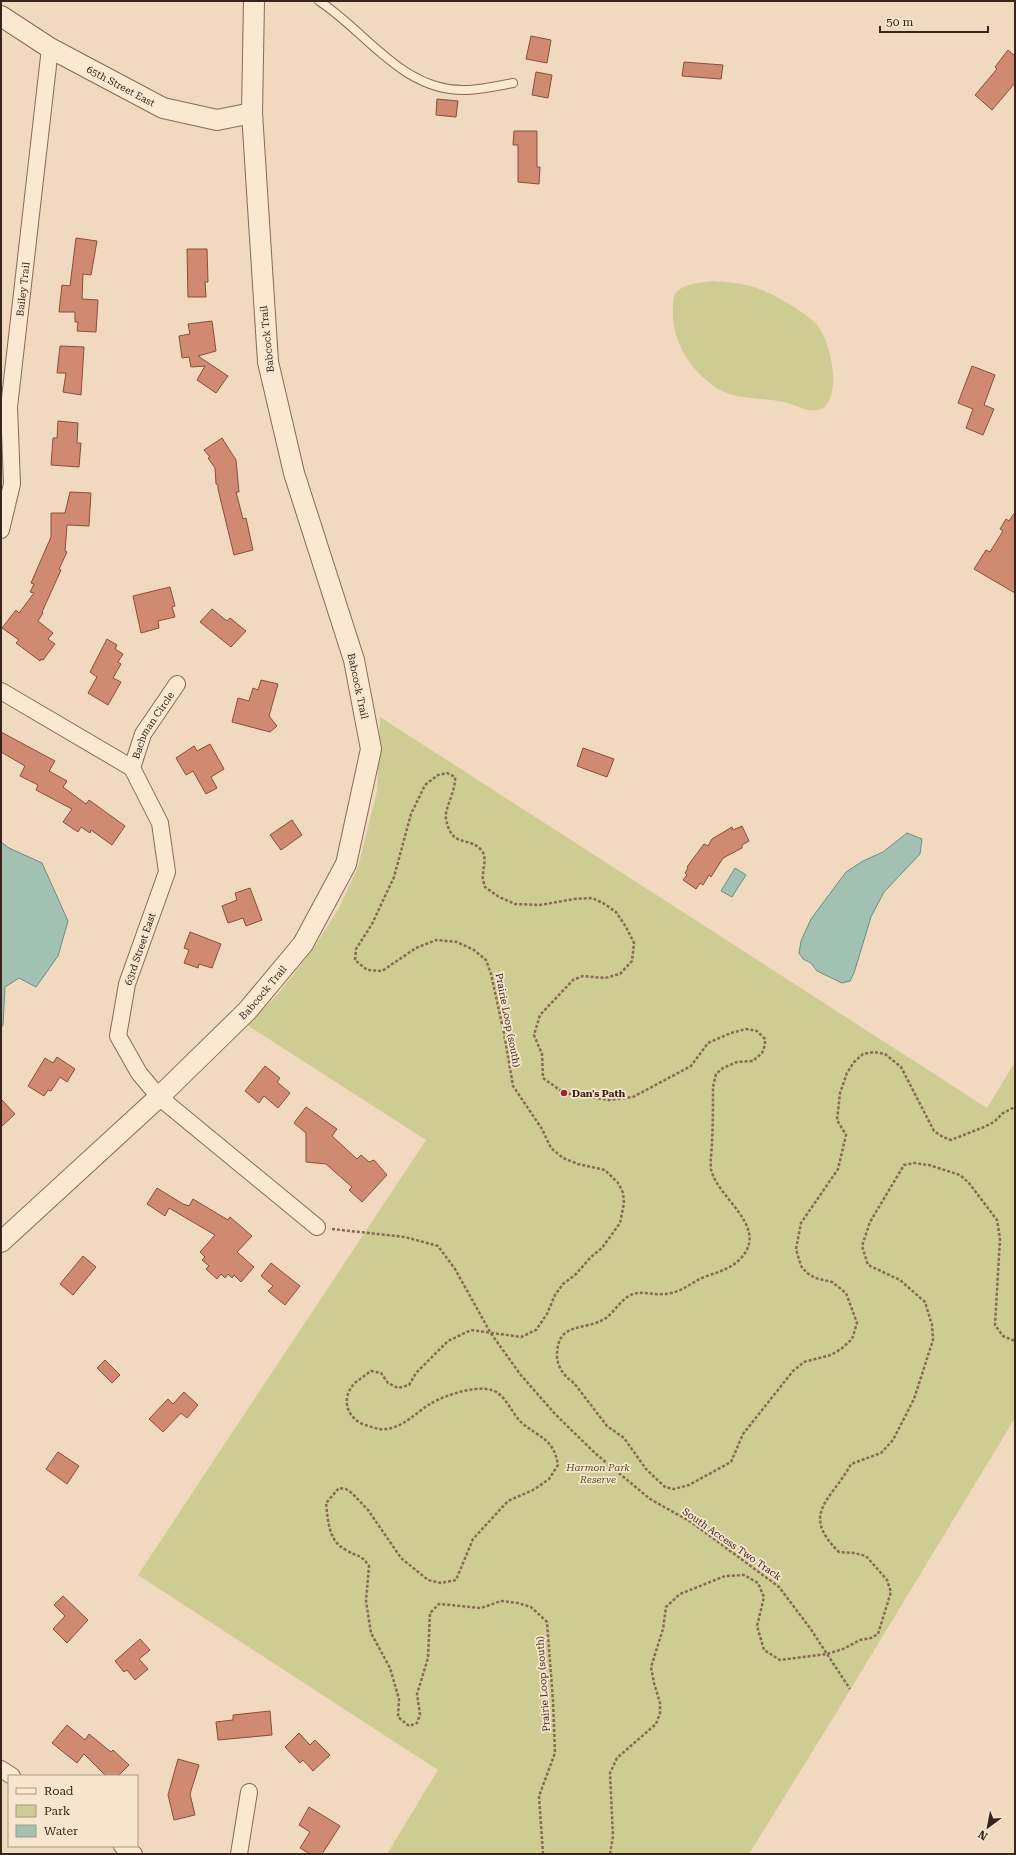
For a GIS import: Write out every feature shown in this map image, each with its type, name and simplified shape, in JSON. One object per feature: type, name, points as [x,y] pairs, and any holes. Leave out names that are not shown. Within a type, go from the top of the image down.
[{"type":"street","name":"Babcock Trail","points":[[1,1242],[159,1097],[247,1011],[303,944],[346,864],[371,749],[354,660],[294,474],[268,362],[252,113],[254,1]]},
{"type":"street","name":"65th Street East","points":[[1,16],[50,48],[163,108],[218,120],[252,113]]},
{"type":"street","name":"Bailey Trail","points":[[1,530],[12,484],[5,404],[50,48]]},
{"type":"street","name":"Bachman Circle","points":[[132,768],[143,734],[177,684]]},
{"type":"street","points":[[1,691],[132,768]]},
{"type":"street","name":"63rd Street East","points":[[132,768],[160,823],[167,872],[127,984],[118,1036],[139,1073],[159,1097],[317,1226]]},
{"type":"street","points":[[1,1769],[10,1775]]},
{"type":"street","points":[[239,1854],[249,1792]]},
{"type":"street","points":[[124,1847],[134,1854]]},
{"type":"lane","points":[[319,1],[376,50],[415,78],[442,88],[467,90],[513,84]]},
{"type":"path","name":"Prairie Loop (south)","points":[[543,1854],[539,1796],[554,1752],[553,1701],[547,1622],[531,1607],[518,1603],[502,1601],[481,1608],[439,1604],[430,1613],[428,1658],[417,1694],[420,1714],[417,1723],[409,1726],[398,1717],[399,1699],[390,1668],[371,1633],[366,1601],[369,1566],[362,1557],[345,1550],[333,1539],[328,1522],[326,1502],[339,1488],[346,1489],[368,1510],[401,1558],[428,1580],[441,1582],[456,1580],[473,1539],[508,1501],[535,1489],[549,1479],[558,1465],[556,1452],[543,1437],[521,1422],[499,1393],[484,1388],[461,1392],[432,1403],[395,1428],[386,1430],[356,1421],[347,1408],[348,1395],[356,1383],[371,1371],[381,1372],[388,1383],[398,1388],[409,1385],[416,1373],[448,1341],[471,1330],[521,1337],[536,1330],[547,1314],[555,1295],[563,1284],[576,1274],[591,1257],[602,1248],[620,1223],[624,1203],[623,1193],[619,1184],[605,1170],[578,1164],[563,1158],[551,1148],[542,1129],[513,1086],[491,974],[486,960],[474,950],[457,942],[436,940],[416,948],[399,961],[382,971],[367,970],[355,960],[356,948],[372,924],[394,877],[411,814],[425,785],[438,775],[447,773],[455,777],[456,786],[445,816],[449,831],[456,839],[477,846],[483,852],[484,860],[482,877],[485,887],[499,897],[515,904],[540,906],[574,899],[592,898],[603,902],[616,912],[634,942],[632,961],[620,974],[605,978],[583,976],[573,980],[540,1015],[534,1035],[542,1054],[543,1078],[564,1093],[609,1100],[633,1097],[691,1066],[708,1043],[730,1033],[746,1029],[757,1030],[765,1039],[765,1045],[762,1053],[753,1060],[737,1062],[723,1068],[716,1074],[713,1087],[711,1168],[716,1181],[747,1224],[750,1233],[749,1244],[746,1252],[730,1267],[704,1277],[676,1292],[662,1294],[642,1292],[631,1295],[605,1318],[567,1332],[562,1336],[557,1344],[557,1363],[567,1378],[574,1383],[607,1426],[624,1438],[646,1469],[665,1487],[674,1489],[689,1486],[731,1462],[743,1434],[793,1371],[804,1362],[831,1355],[841,1349],[852,1339],[857,1323],[846,1293],[832,1282],[814,1278],[807,1273],[801,1266],[796,1249],[801,1223],[838,1169],[846,1135],[837,1120],[840,1093],[847,1073],[854,1062],[863,1054],[874,1052],[885,1054],[901,1067],[907,1076],[919,1104],[934,1131],[951,1140],[994,1122],[1003,1113],[1015,1107]]},
{"type":"path","points":[[610,1854],[613,1836],[610,1773],[617,1758],[656,1724],[660,1713],[660,1703],[651,1667],[663,1629],[666,1607],[680,1594],[725,1576],[744,1574],[758,1583],[764,1597],[757,1626],[764,1650],[780,1660],[827,1654],[878,1634],[891,1592],[887,1580],[866,1556],[854,1553],[839,1552],[828,1542],[819,1518],[821,1507],[843,1479],[851,1464],[881,1453],[893,1440],[914,1399],[933,1340],[932,1325],[925,1302],[900,1280],[868,1265],[862,1246],[870,1222],[904,1165],[914,1163],[929,1164],[960,1175],[969,1183],[997,1220],[1000,1239],[995,1325],[1003,1336],[1015,1341]]},
{"type":"path","name":"South Access Two Track","points":[[317,1226],[350,1232],[405,1237],[438,1246],[455,1269],[490,1332],[520,1374],[550,1409],[596,1454],[650,1499],[691,1522],[779,1587],[810,1628],[850,1689]]},
{"type":"green space","points":[[712,281],[728,282],[754,287],[769,293],[786,302],[814,322],[820,329],[825,339],[832,365],[832,391],[829,401],[823,408],[819,410],[811,410],[772,400],[733,395],[715,387],[697,372],[684,353],[675,331],[673,320],[673,300],[676,293],[684,287],[691,284]]},
{"type":"green space","name":"Harmon Park Reserve","points":[[380,717],[987,1108],[1015,1062],[1015,1418],[749,1854],[387,1854],[438,1770],[138,1575],[426,1140],[247,1025],[278,994],[313,949],[339,908],[358,867],[377,791]]},
{"type":"water","points":[[907,833],[922,839],[920,854],[884,892],[871,917],[854,973],[850,981],[842,983],[817,971],[811,963],[803,959],[799,953],[801,941],[811,919],[846,872],[863,861],[883,852]]},
{"type":"water","points":[[1,842],[9,848],[42,863],[68,921],[58,956],[36,987],[19,978],[5,987],[3,1025],[1,1028]]},
{"type":"water","points":[[735,868],[746,875],[732,897],[721,891]]},
{"type":"building","points":[[531,36],[551,40],[547,63],[526,59]]},
{"type":"building","points":[[1008,50],[1015,56],[1015,83],[992,110],[975,95],[997,69],[995,67]]},
{"type":"building","points":[[684,62],[723,65],[721,79],[682,76]]},
{"type":"building","points":[[536,72],[552,75],[548,98],[532,95]]},
{"type":"building","points":[[437,99],[458,101],[456,117],[436,115]]},
{"type":"building","points":[[514,131],[537,131],[537,167],[540,167],[539,184],[518,182],[518,145],[513,145]]},
{"type":"building","points":[[76,238],[97,241],[91,275],[83,274],[82,299],[98,300],[96,332],[77,331],[78,322],[75,322],[75,312],[59,312],[62,285],[70,286]]},
{"type":"building","points":[[187,249],[207,249],[208,282],[205,282],[206,297],[188,297]]},
{"type":"building","points":[[212,321],[216,351],[198,356],[228,376],[216,393],[197,380],[205,366],[191,367],[189,357],[182,358],[179,336],[190,334],[188,324]]},
{"type":"building","points":[[60,346],[84,347],[81,395],[63,392],[66,373],[57,373]]},
{"type":"building","points":[[972,366],[995,375],[984,405],[994,409],[983,435],[966,428],[973,409],[958,403]]},
{"type":"building","points":[[58,421],[78,423],[77,443],[81,443],[79,467],[51,465],[53,438],[57,438]]},
{"type":"building","points":[[222,438],[236,460],[239,492],[236,492],[243,519],[246,518],[253,550],[234,555],[218,485],[216,484],[215,468],[208,458],[210,457],[204,450]]},
{"type":"building","points":[[70,492],[91,493],[89,526],[67,525],[65,551],[67,552],[59,569],[61,570],[42,612],[43,613],[38,621],[53,633],[48,639],[55,644],[43,660],[41,659],[40,661],[16,643],[19,640],[2,628],[16,610],[19,613],[34,593],[30,592],[34,584],[31,583],[51,537],[51,513],[65,513]]},
{"type":"building","points":[[1015,512],[1015,593],[974,569],[986,550],[990,552],[1003,531],[1000,529],[1006,519],[1009,521]]},
{"type":"building","points":[[170,587],[175,606],[172,607],[175,617],[158,621],[159,628],[141,633],[133,596]]},
{"type":"building","points":[[212,609],[227,621],[230,618],[246,631],[231,647],[200,622]]},
{"type":"building","points":[[107,639],[117,645],[115,649],[123,654],[118,662],[121,664],[113,678],[121,682],[108,705],[88,693],[97,677],[90,672]]},
{"type":"building","points":[[261,680],[278,684],[269,716],[277,726],[270,732],[232,722],[238,698],[249,701],[253,688],[258,690]]},
{"type":"building","points":[[1,732],[55,761],[49,771],[67,781],[63,787],[86,804],[89,800],[125,826],[112,845],[91,830],[90,833],[81,827],[78,832],[63,822],[72,809],[36,790],[38,785],[20,776],[25,766],[1,752]]},
{"type":"building","points":[[210,744],[224,769],[211,777],[217,788],[206,794],[193,771],[186,775],[176,758],[194,746],[197,751]]},
{"type":"building","points":[[583,748],[614,759],[607,777],[577,766]]},
{"type":"building","points":[[292,820],[302,835],[281,850],[270,835]]},
{"type":"building","points":[[742,826],[749,841],[742,845],[742,848],[723,858],[711,877],[709,875],[703,885],[700,883],[696,889],[683,880],[687,875],[685,873],[688,868],[687,867],[704,844],[708,846],[712,839],[732,827],[733,830]]},
{"type":"building","points":[[250,888],[262,920],[246,926],[243,918],[228,923],[222,906],[237,900],[235,893]]},
{"type":"building","points":[[190,932],[221,944],[212,968],[199,964],[198,968],[184,963],[189,950],[184,948]]},
{"type":"building","points":[[57,1057],[75,1069],[67,1082],[60,1077],[51,1091],[48,1090],[44,1096],[28,1086],[45,1058],[53,1063]]},
{"type":"building","points":[[265,1066],[280,1078],[277,1082],[290,1093],[278,1108],[264,1096],[259,1103],[245,1091]]},
{"type":"building","points":[[1,1099],[15,1114],[1,1127]]},
{"type":"building","points":[[306,1107],[337,1129],[332,1136],[357,1159],[361,1155],[369,1162],[374,1160],[387,1175],[362,1202],[349,1190],[352,1187],[326,1164],[306,1162],[306,1133],[294,1123]]},
{"type":"building","points":[[157,1188],[183,1204],[189,1206],[193,1199],[228,1220],[230,1217],[252,1236],[237,1252],[254,1267],[241,1282],[234,1275],[232,1278],[228,1274],[225,1278],[221,1274],[217,1279],[206,1269],[209,1266],[202,1260],[205,1257],[200,1252],[215,1235],[169,1208],[165,1216],[147,1204]]},
{"type":"building","points":[[83,1256],[96,1267],[73,1295],[60,1284]]},
{"type":"building","points":[[271,1263],[300,1286],[285,1305],[268,1291],[273,1286],[261,1276]]},
{"type":"building","points":[[105,1360],[120,1375],[112,1383],[97,1368]]},
{"type":"building","points":[[184,1392],[198,1405],[187,1418],[181,1413],[163,1432],[149,1419],[168,1399],[173,1404]]},
{"type":"building","points":[[58,1452],[79,1466],[67,1484],[46,1469]]},
{"type":"building","points":[[63,1596],[88,1620],[67,1643],[53,1629],[65,1616],[54,1605]]},
{"type":"building","points":[[140,1639],[150,1650],[139,1659],[148,1669],[135,1680],[127,1670],[124,1672],[115,1661]]},
{"type":"building","points":[[270,1711],[272,1735],[218,1740],[216,1722],[233,1720],[233,1715]]},
{"type":"building","points":[[67,1725],[85,1740],[89,1734],[111,1752],[113,1750],[129,1765],[119,1775],[105,1775],[84,1754],[77,1763],[52,1743]]},
{"type":"building","points":[[299,1733],[310,1745],[315,1740],[330,1755],[313,1771],[303,1760],[300,1763],[285,1747]]},
{"type":"building","points":[[178,1759],[199,1765],[190,1794],[195,1815],[174,1820],[168,1795]]},
{"type":"building","points":[[309,1807],[340,1826],[322,1854],[310,1854],[300,1848],[310,1832],[299,1825]]},
{"type":"place","name":"Dan's Path","points":[[564,1093]]}]
